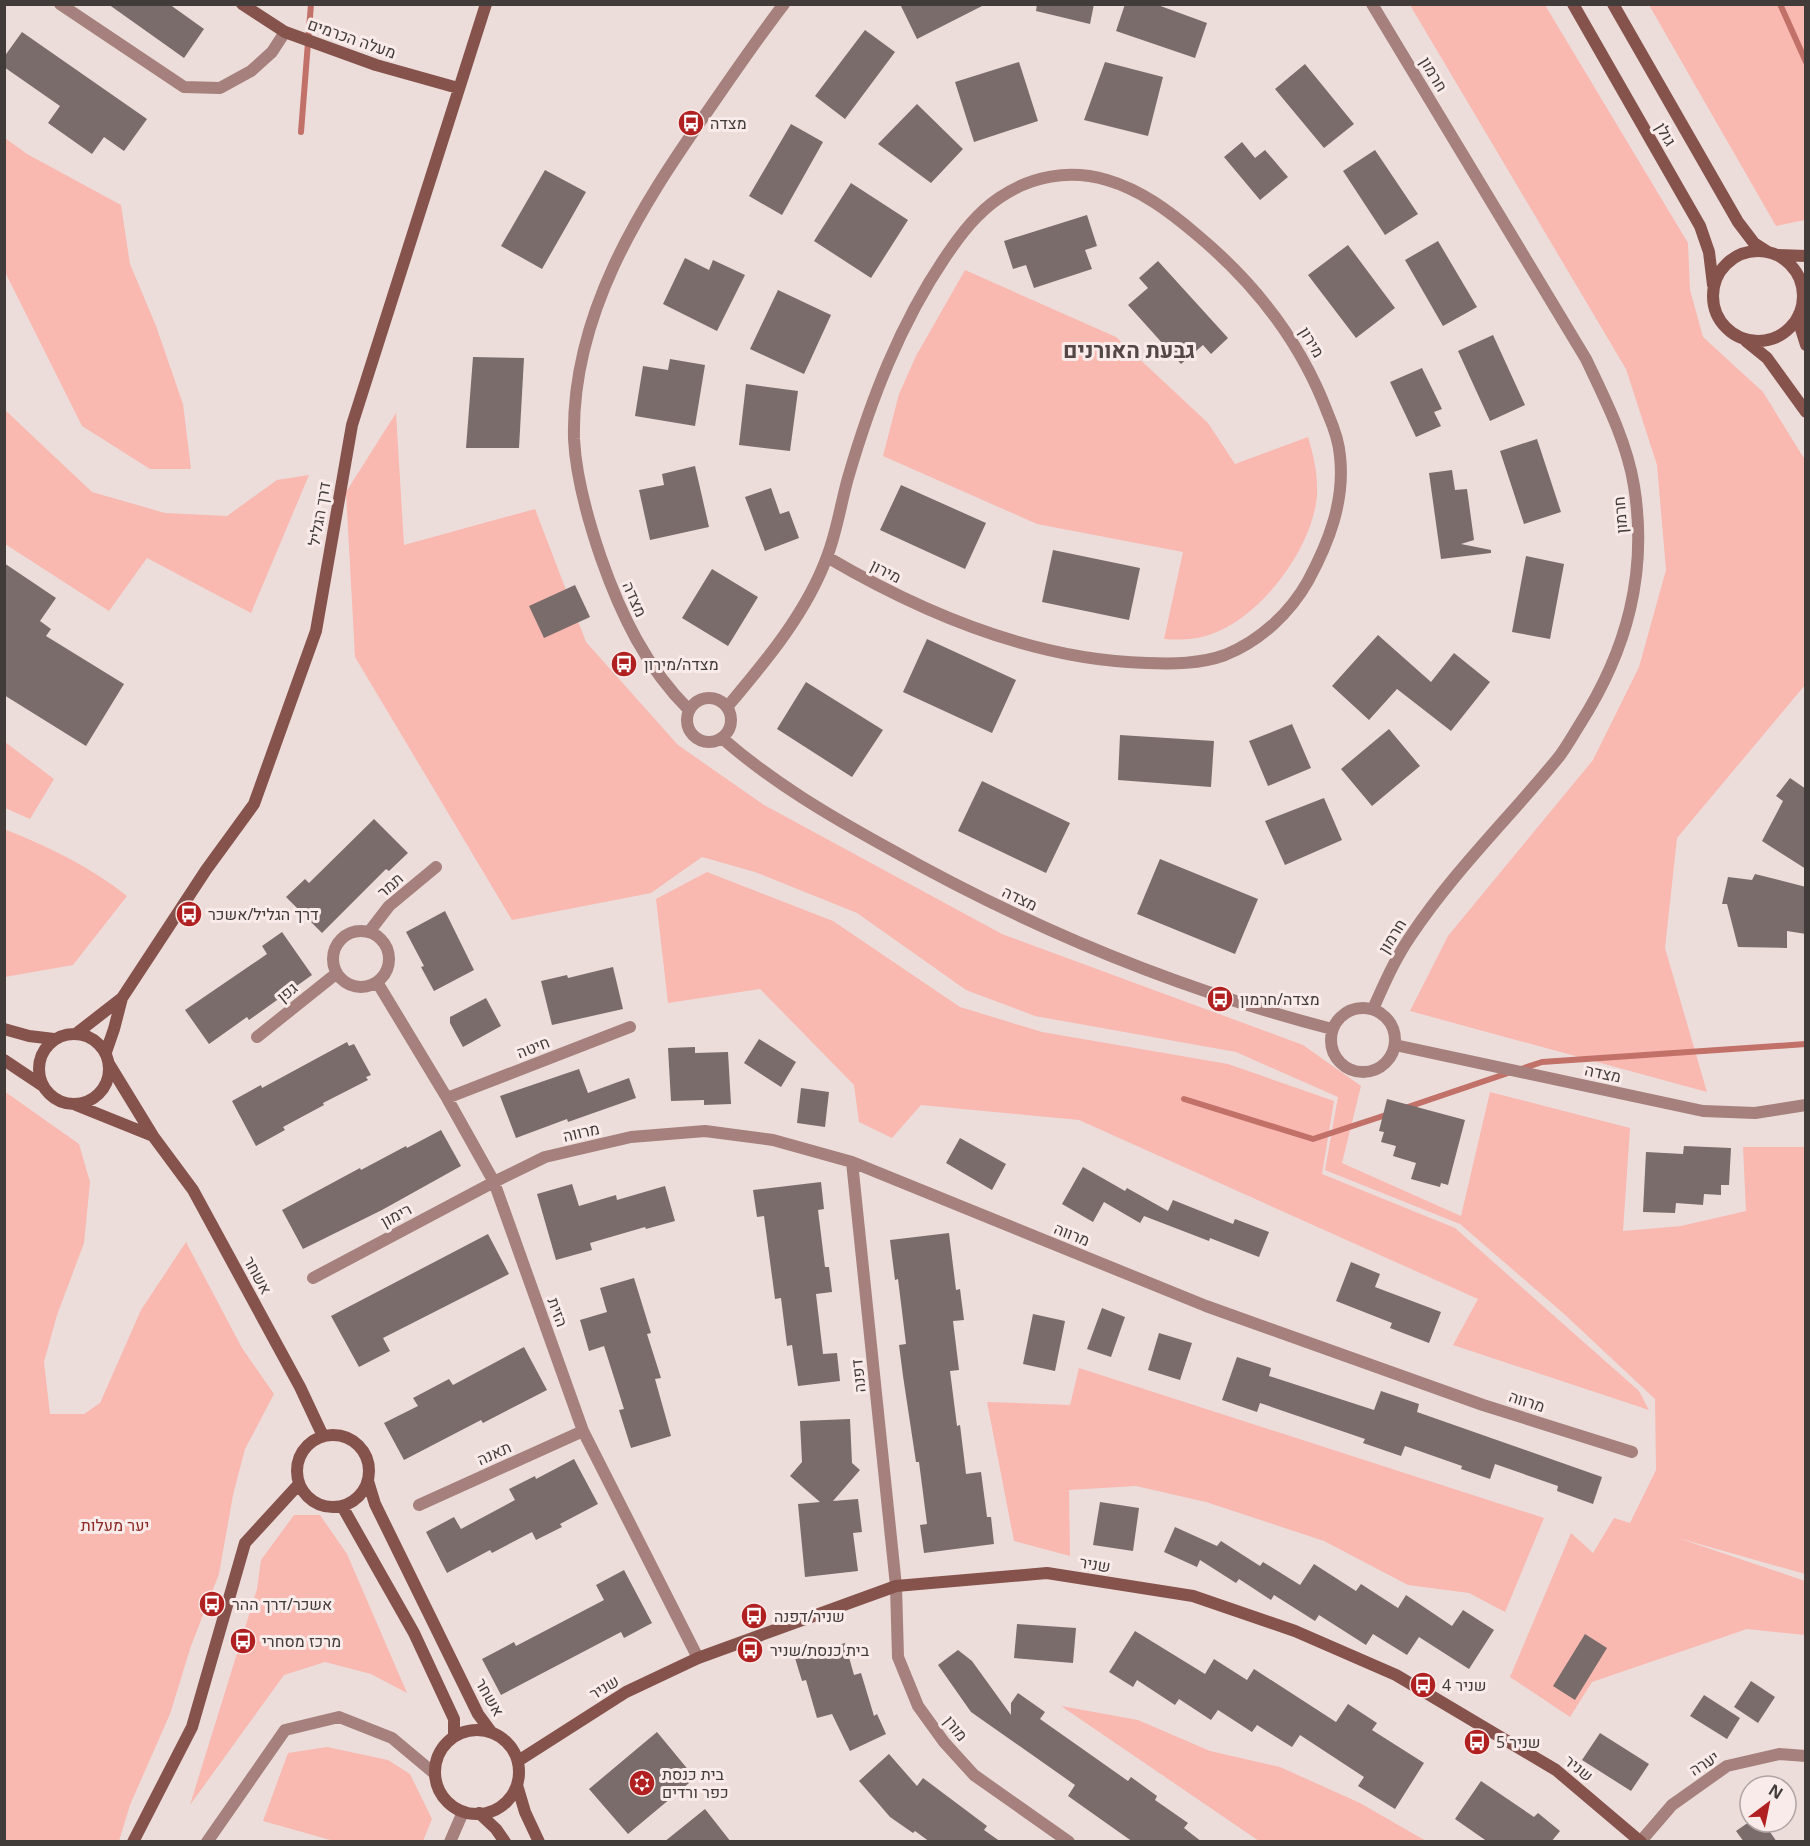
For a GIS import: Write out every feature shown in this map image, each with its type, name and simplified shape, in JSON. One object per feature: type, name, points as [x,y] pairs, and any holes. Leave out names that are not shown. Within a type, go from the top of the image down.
[{"type":"street","points":[[60,4],[184,87],[220,87],[252,71],[272,52],[285,32]]},
{"type":"street","name":"מעלה הכרמים","points":[[242,4],[285,32],[376,65],[458,88]]},
{"type":"street","name":"דרך הגליל","points":[[77,1034],[122,998],[206,870],[254,804],[316,631],[352,425],[486,4]]},
{"type":"street","name":"מצדה","points":[[689,710],[659,676],[641,649],[610,583],[581,493],[574,439],[577,387],[590,328],[603,289],[625,241],[681,149],[784,4]]},
{"type":"street","name":"חרמון","points":[[1372,4],[1586,359],[1622,440],[1634,484],[1639,532],[1636,583],[1623,637],[1598,695],[1560,756],[1464,866],[1423,918],[1398,956],[1373,1009]]},
{"type":"street","name":"גולן","points":[[1573,4],[1703,233],[1709,252],[1713,285]]},
{"type":"street","name":"גולן","points":[[1613,4],[1735,218],[1751,240],[1771,253]]},
{"type":"street","name":"מירון","points":[[728,706],[781,639],[805,602],[827,557],[874,395],[908,319],[934,274],[975,218],[996,199],[1039,178],[1083,175],[1125,186],[1163,208],[1227,261],[1263,300],[1295,345],[1322,398],[1340,451],[1341,478],[1338,507],[1322,554],[1300,595],[1278,620],[1253,640],[1223,656],[1189,663],[1133,663],[1103,660],[1037,647],[1001,637],[919,606],[874,585],[827,557]]},
{"type":"street","points":[[1806,256],[1754,251],[1734,257],[1719,272],[1713,285],[1713,306],[1719,319],[1728,330],[1767,358],[1806,412]]},
{"type":"street","points":[[1771,253],[1787,262],[1796,273],[1803,293],[1801,329],[1806,345]]},
{"type":"street","points":[[1740,338],[1754,341],[1774,338],[1786,331],[1802,307]]},
{"type":"street","points":[[711,697],[728,706],[731,713],[730,727],[722,738],[710,742],[692,734],[687,722],[689,710],[698,700],[711,697]]},
{"type":"street","name":"מצדה","points":[[722,738],[801,797],[846,824],[911,861],[1025,918],[1130,964],[1197,989],[1332,1029]]},
{"type":"street","name":"תמר","points":[[369,932],[389,906],[436,867]]},
{"type":"street","points":[[355,932],[369,932],[379,937],[386,945],[389,965],[385,975],[370,986],[348,984],[337,973],[333,959],[334,951],[342,939],[355,932]]},
{"type":"street","name":"גפן","points":[[257,1037],[337,973]]},
{"type":"street","name":"הזית","points":[[377,982],[447,1098],[494,1182],[583,1431],[698,1658]]},
{"type":"street","name":"דרך הגליל","points":[[107,1058],[122,998]]},
{"type":"street","points":[[1373,1009],[1386,1017],[1390,1023],[1394,1030],[1395,1045],[1387,1062],[1379,1068],[1370,1072],[1357,1071],[1342,1065],[1336,1058],[1332,1049],[1332,1029],[1348,1011],[1373,1009]]},
{"type":"street","name":"חיטה","points":[[447,1098],[630,1027]]},
{"type":"street","points":[[4,1029],[29,1036],[54,1039]]},
{"type":"street","points":[[43,1086],[39,1076],[41,1055],[46,1046],[54,1039],[65,1035],[88,1036],[98,1042],[107,1058],[109,1076],[100,1093],[93,1099],[75,1104]]},
{"type":"street","name":"מצדה","points":[[1395,1045],[1703,1111],[1755,1113],[1806,1105]]},
{"type":"street","name":"אשחר","points":[[107,1058],[153,1136],[193,1190],[300,1387],[323,1436]]},
{"type":"street","points":[[4,1060],[43,1086],[56,1100],[75,1104],[153,1136]]},
{"type":"street","name":"מרווה","points":[[494,1182],[545,1157],[632,1137],[705,1131],[773,1140],[852,1162],[1206,1306],[1483,1405],[1632,1452]]},
{"type":"street","name":"דפנה","points":[[852,1162],[896,1586]]},
{"type":"street","name":"רימון","points":[[313,1278],[494,1182]]},
{"type":"street","name":"תאנה","points":[[419,1505],[583,1431]]},
{"type":"street","points":[[334,1434],[345,1436],[363,1450],[370,1470],[368,1481],[358,1497],[342,1506],[332,1507],[312,1501],[299,1484],[298,1460],[312,1441],[334,1434]]},
{"type":"street","name":"אשחר","points":[[368,1481],[375,1504],[467,1693],[478,1714],[492,1733]]},
{"type":"street","points":[[133,1842],[192,1727],[246,1543],[299,1484]]},
{"type":"street","points":[[342,1506],[414,1633],[454,1719],[454,1737]]},
{"type":"street","name":"שניר","points":[[518,1761],[626,1692],[698,1658],[896,1586],[1047,1573],[1193,1596],[1295,1631],[1396,1675],[1556,1770],[1641,1841]]},
{"type":"street","name":"מורן","points":[[896,1586],[898,1657],[918,1706],[944,1742],[974,1774],[1069,1842]]},
{"type":"street","points":[[207,1842],[285,1730],[339,1717],[392,1738],[435,1774]]},
{"type":"street","points":[[473,1731],[492,1733],[512,1749],[518,1761],[517,1785],[510,1798],[495,1811],[463,1812],[449,1803],[439,1790],[435,1774],[437,1760],[444,1747],[454,1737],[473,1731]]},
{"type":"street","name":"יערה","points":[[1641,1841],[1672,1805],[1727,1766],[1779,1754],[1806,1756]]},
{"type":"street","points":[[517,1785],[525,1812],[539,1842]]},
{"type":"street","points":[[450,1842],[463,1812]]},
{"type":"street","points":[[479,1813],[496,1828],[506,1842]]},
{"type":"green space","points":[[1410,5],[1545,5],[1688,243],[1690,290],[1703,337],[1763,392],[1805,460],[1805,685],[1677,838],[1665,948],[1707,1092],[1410,1011],[1448,936],[1593,760],[1639,667],[1666,570],[1657,465],[1626,369]]},
{"type":"green space","points":[[1649,5],[1805,5],[1805,220],[1776,226]]},
{"type":"green space","points":[[5,138],[27,154],[121,205],[130,264],[156,326],[183,404],[191,469],[150,469],[82,426],[5,272]]},
{"type":"green space","points":[[965,270],[1116,337],[1208,423],[1235,464],[1308,437],[1317,481],[1313,516],[1305,538],[1281,579],[1247,614],[1209,635],[1186,639],[1164,639],[1183,552],[1037,524],[883,456],[899,394],[916,356]]},
{"type":"green space","points":[[4,409],[92,492],[165,513],[227,516],[277,480],[309,475],[251,613],[147,558],[109,611],[5,544]]},
{"type":"green space","points":[[396,413],[404,545],[535,509],[586,642],[678,745],[764,805],[1002,934],[1303,1045],[1361,1086],[1342,1163],[1461,1216],[1490,1092],[1630,1128],[1623,1231],[1681,1226],[1746,1211],[1743,1147],[1805,1147],[1805,1574],[1678,1538],[1805,1581],[1805,1635],[1747,1629],[1592,1682],[1570,1717],[1510,1677],[1571,1533],[1593,1553],[1614,1518],[1630,1523],[1656,1470],[1655,1399],[1563,1313],[1460,1224],[1325,1170],[1338,1097],[1236,1052],[1035,1016],[966,990],[857,913],[755,872],[702,857],[651,893],[512,920],[355,657],[346,492]]},
{"type":"green space","points":[[5,742],[54,779],[30,819],[5,808]]},
{"type":"green space","points":[[4,829],[68,858],[127,896],[73,965],[5,977]]},
{"type":"green space","points":[[707,872],[833,921],[960,1007],[1042,1032],[1228,1064],[1334,1101],[1322,1174],[1455,1228],[1639,1391],[1649,1410],[1453,1345],[1478,1299],[1079,1120],[921,1105],[892,1138],[859,1122],[854,1085],[760,989],[668,1003],[656,899]]},
{"type":"green space","name":"יער מעלות","points":[[4,1091],[79,1144],[90,1182],[84,1243],[57,1315],[44,1362],[50,1414],[84,1414],[100,1403],[141,1310],[186,1242],[242,1348],[274,1394],[245,1449],[233,1495],[219,1574],[191,1646],[170,1714],[130,1805],[119,1841],[5,1841]]},
{"type":"green space","points":[[1079,1368],[1544,1518],[1505,1612],[1469,1593],[1408,1585],[1324,1541],[1206,1502],[1136,1486],[1069,1490],[1070,1556],[1014,1541],[987,1402],[1070,1405]]},
{"type":"green space","points":[[294,1515],[320,1515],[347,1554],[407,1693],[371,1674],[325,1662],[284,1675],[190,1805],[257,1589],[261,1560]]},
{"type":"green space","points":[[1061,1706],[1138,1720],[1210,1751],[1280,1767],[1360,1803],[1426,1841],[1259,1841]]},
{"type":"green space","points":[[327,1747],[388,1760],[410,1774],[432,1819],[423,1841],[334,1841],[263,1821],[288,1753]]},
{"type":"building","points":[[108,4],[169,4],[204,29],[184,58]]},
{"type":"building","points":[[900,4],[986,4],[917,39]]},
{"type":"building","points":[[1037,4],[1094,4],[1090,24],[1036,11]]},
{"type":"building","points":[[1125,4],[1155,4],[1207,23],[1195,58],[1116,31]]},
{"type":"building","points":[[865,30],[895,52],[845,119],[815,96]]},
{"type":"building","points":[[22,32],[147,119],[124,151],[104,137],[92,154],[48,123],[60,106],[4,67],[4,57]]},
{"type":"building","points":[[1019,62],[1038,121],[974,142],[955,82]]},
{"type":"building","points":[[1105,62],[1163,77],[1148,136],[1084,120]]},
{"type":"building","points":[[1305,64],[1354,124],[1324,148],[1275,89]]},
{"type":"building","points":[[917,104],[963,149],[931,183],[878,144]]},
{"type":"building","points":[[791,124],[823,142],[782,215],[749,196]]},
{"type":"building","points":[[1242,142],[1255,158],[1265,150],[1288,177],[1260,200],[1224,157]]},
{"type":"building","points":[[1375,150],[1418,214],[1385,235],[1343,171]]},
{"type":"building","points":[[545,170],[586,192],[542,269],[501,246]]},
{"type":"building","points":[[851,183],[908,220],[871,278],[814,241]]},
{"type":"building","points":[[1087,215],[1097,246],[1085,250],[1092,269],[1034,288],[1026,265],[1013,269],[1004,241]]},
{"type":"building","points":[[1438,241],[1477,307],[1443,326],[1405,260]]},
{"type":"building","points":[[1348,245],[1395,308],[1356,338],[1308,275]]},
{"type":"building","points":[[685,258],[709,270],[713,260],[745,275],[717,331],[663,304]]},
{"type":"building","points":[[1158,261],[1228,338],[1211,354],[1203,345],[1181,364],[1128,305],[1148,288],[1139,278]]},
{"type":"building","points":[[778,290],[831,315],[804,374],[750,349]]},
{"type":"building","points":[[1493,335],[1525,405],[1490,421],[1458,351]]},
{"type":"building","points":[[473,357],[524,358],[519,448],[466,448]]},
{"type":"building","points":[[670,359],[705,365],[695,426],[635,416],[643,366],[668,370]]},
{"type":"building","points":[[1422,368],[1442,409],[1434,412],[1441,426],[1416,437],[1390,382]]},
{"type":"building","points":[[746,384],[798,391],[790,451],[739,445]]},
{"type":"building","points":[[1537,439],[1561,512],[1524,524],[1500,451]]},
{"type":"building","points":[[695,466],[709,527],[650,540],[639,490],[664,485],[662,474]]},
{"type":"building","points":[[1452,470],[1455,490],[1467,489],[1474,540],[1461,544],[1491,550],[1491,553],[1441,559],[1429,473]]},
{"type":"building","points":[[901,485],[986,523],[965,569],[880,530]]},
{"type":"building","points":[[771,488],[780,514],[789,511],[799,538],[765,551],[745,497]]},
{"type":"building","points":[[1053,550],[1140,568],[1129,620],[1042,602]]},
{"type":"building","points":[[1526,556],[1564,564],[1550,639],[1512,632]]},
{"type":"building","points":[[4,563],[56,598],[40,621],[51,629],[46,636],[124,684],[86,746],[4,695]]},
{"type":"building","points":[[712,569],[758,597],[728,646],[682,618]]},
{"type":"building","points":[[575,585],[590,617],[544,638],[529,606]]},
{"type":"building","points":[[1378,635],[1431,682],[1454,653],[1490,682],[1451,731],[1397,689],[1369,720],[1332,686]]},
{"type":"building","points":[[927,639],[1016,680],[992,733],[903,692]]},
{"type":"building","points":[[806,682],[883,730],[852,777],[777,729]]},
{"type":"building","points":[[1292,724],[1311,768],[1268,786],[1249,741]]},
{"type":"building","points":[[1389,729],[1420,766],[1372,806],[1341,769]]},
{"type":"building","points":[[1120,735],[1214,741],[1211,787],[1118,780]]},
{"type":"building","points":[[1790,778],[1806,789],[1806,869],[1762,841],[1783,801],[1776,796]]},
{"type":"building","points":[[982,781],[1070,823],[1046,873],[958,831]]},
{"type":"building","points":[[1324,798],[1342,840],[1285,865],[1265,821]]},
{"type":"building","points":[[374,819],[408,853],[389,871],[386,869],[322,933],[286,897],[305,879],[309,883]]},
{"type":"building","points":[[1160,859],[1258,899],[1235,954],[1137,914]]},
{"type":"building","points":[[1755,874],[1806,887],[1806,934],[1787,931],[1787,948],[1738,947],[1727,904],[1722,904],[1728,877],[1752,880]]},
{"type":"building","points":[[445,911],[474,970],[434,991],[406,932]]},
{"type":"building","points":[[282,932],[312,975],[249,1020],[247,1017],[209,1044],[185,1010],[267,954],[262,946]]},
{"type":"building","points":[[613,967],[623,1009],[552,1025],[541,981],[567,975],[568,978]]},
{"type":"building","points":[[486,998],[501,1026],[463,1047],[450,1023],[450,1017]]},
{"type":"building","points":[[759,1039],[796,1062],[781,1087],[744,1063]]},
{"type":"building","points":[[347,1042],[349,1046],[354,1044],[371,1075],[366,1077],[368,1080],[323,1103],[324,1105],[283,1127],[285,1130],[256,1146],[232,1101],[261,1085],[262,1088]]},
{"type":"building","points":[[695,1047],[695,1053],[728,1052],[731,1104],[704,1105],[704,1100],[671,1101],[668,1048]]},
{"type":"building","points":[[579,1069],[588,1093],[629,1078],[636,1098],[568,1122],[567,1119],[516,1138],[500,1096]]},
{"type":"building","points":[[801,1088],[829,1092],[825,1127],[797,1123]]},
{"type":"building","points":[[1387,1099],[1465,1120],[1448,1185],[1441,1183],[1440,1187],[1411,1179],[1416,1163],[1393,1156],[1396,1146],[1381,1142],[1384,1132],[1379,1131]]},
{"type":"building","points":[[441,1130],[461,1166],[382,1210],[303,1249],[282,1210],[360,1168],[361,1170]]},
{"type":"building","points":[[960,1138],[1006,1164],[992,1190],[946,1163]]},
{"type":"building","points":[[1684,1146],[1731,1148],[1729,1185],[1721,1185],[1721,1195],[1704,1194],[1703,1205],[1676,1203],[1675,1213],[1643,1212],[1646,1152],[1683,1154]]},
{"type":"building","points":[[1083,1167],[1125,1191],[1127,1188],[1168,1211],[1173,1200],[1233,1224],[1235,1219],[1269,1232],[1259,1257],[1144,1216],[1140,1223],[1104,1202],[1093,1222],[1062,1204]]},
{"type":"building","points":[[821,1182],[824,1209],[818,1210],[825,1267],[829,1267],[832,1292],[816,1294],[823,1354],[837,1353],[840,1381],[798,1386],[792,1345],[787,1346],[781,1298],[775,1299],[764,1216],[757,1217],[753,1190]]},
{"type":"building","points":[[572,1184],[579,1206],[616,1195],[617,1200],[665,1186],[675,1221],[590,1243],[592,1250],[556,1260],[537,1194]]},
{"type":"building","points":[[949,1233],[956,1290],[960,1289],[964,1320],[953,1321],[959,1370],[950,1371],[957,1426],[960,1425],[966,1474],[981,1472],[987,1517],[991,1517],[994,1544],[924,1553],[920,1525],[927,1524],[919,1462],[916,1462],[903,1376],[899,1345],[906,1344],[898,1279],[895,1280],[890,1240]]},
{"type":"building","points":[[488,1234],[509,1274],[383,1338],[390,1351],[359,1367],[331,1316]]},
{"type":"building","points":[[1351,1262],[1380,1274],[1375,1287],[1441,1312],[1429,1343],[1390,1328],[1392,1323],[1336,1301]]},
{"type":"building","points":[[634,1278],[651,1333],[647,1334],[661,1378],[655,1379],[671,1436],[631,1448],[619,1410],[624,1409],[604,1346],[589,1351],[580,1320],[607,1312],[600,1288]]},
{"type":"building","points":[[1102,1308],[1125,1317],[1111,1357],[1087,1349]]},
{"type":"building","points":[[1033,1314],[1065,1321],[1055,1371],[1023,1364]]},
{"type":"building","points":[[1159,1333],[1192,1343],[1180,1380],[1148,1370]]},
{"type":"building","points":[[524,1347],[547,1390],[483,1423],[481,1420],[404,1460],[384,1423],[418,1406],[413,1398],[449,1379],[453,1385]]},
{"type":"building","points":[[1237,1357],[1271,1368],[1269,1376],[1374,1410],[1381,1391],[1419,1404],[1417,1412],[1602,1477],[1593,1504],[1557,1491],[1558,1486],[1495,1464],[1490,1479],[1461,1469],[1462,1466],[1405,1446],[1401,1456],[1363,1443],[1365,1439],[1260,1403],[1257,1412],[1222,1400]]},
{"type":"building","points":[[850,1419],[852,1463],[860,1470],[833,1501],[858,1499],[862,1532],[853,1533],[858,1571],[805,1577],[798,1504],[820,1502],[790,1476],[802,1462],[800,1421]]},
{"type":"building","points":[[574,1459],[598,1504],[560,1524],[562,1527],[536,1540],[532,1532],[492,1553],[490,1550],[447,1573],[426,1532],[454,1517],[461,1529],[515,1500],[509,1489],[535,1476],[536,1479]]},
{"type":"building","points":[[1100,1502],[1139,1508],[1133,1551],[1093,1545]]},
{"type":"building","points":[[1175,1527],[1217,1546],[1221,1541],[1260,1566],[1263,1562],[1300,1585],[1314,1564],[1356,1591],[1361,1584],[1398,1608],[1406,1595],[1452,1626],[1463,1610],[1494,1630],[1469,1669],[1419,1637],[1407,1655],[1373,1634],[1366,1645],[1319,1615],[1315,1621],[1274,1595],[1271,1600],[1239,1579],[1236,1583],[1200,1560],[1197,1567],[1164,1552]]},
{"type":"building","points":[[624,1570],[652,1623],[624,1638],[621,1632],[501,1695],[482,1659],[514,1642],[516,1646],[604,1600],[596,1585]]},
{"type":"building","points":[[1017,1624],[1076,1628],[1073,1663],[1014,1658]]},
{"type":"building","points":[[1135,1631],[1205,1674],[1214,1659],[1247,1680],[1254,1669],[1336,1722],[1348,1704],[1377,1723],[1372,1730],[1424,1763],[1395,1809],[1358,1786],[1364,1777],[1300,1735],[1292,1747],[1257,1725],[1252,1732],[1218,1710],[1211,1720],[1179,1699],[1175,1705],[1137,1680],[1133,1687],[1109,1672]]},
{"type":"building","points":[[1585,1634],[1607,1648],[1575,1700],[1553,1686]]},
{"type":"building","points":[[845,1643],[854,1675],[861,1673],[874,1716],[877,1714],[886,1734],[850,1751],[832,1714],[817,1718],[806,1680],[802,1681],[795,1658]]},
{"type":"building","points":[[958,1650],[972,1661],[1011,1715],[1011,1703],[1018,1693],[1045,1712],[1040,1719],[1128,1781],[1131,1777],[1157,1796],[1155,1800],[1188,1823],[1184,1828],[1202,1842],[1133,1842],[1068,1796],[1075,1785],[971,1712],[938,1665]]},
{"type":"building","points":[[1751,1681],[1775,1697],[1758,1723],[1734,1707]]},
{"type":"building","points":[[1704,1695],[1740,1718],[1727,1739],[1690,1716]]},
{"type":"building","name":"בית כנסת כפר ורדים","points":[[657,1732],[695,1778],[628,1834],[589,1789]]},
{"type":"building","points":[[1600,1733],[1649,1764],[1631,1791],[1582,1760]]},
{"type":"building","points":[[889,1754],[917,1786],[923,1778],[987,1826],[984,1830],[1001,1842],[930,1842],[890,1817],[859,1781]]},
{"type":"building","points":[[1481,1781],[1534,1817],[1538,1813],[1560,1831],[1551,1842],[1488,1842],[1455,1819]]},
{"type":"building","points":[[705,1809],[731,1842],[664,1842]]},
{"type":"building","points":[[1738,1834],[1771,1834],[1777,1842],[1744,1842]]},
{"type":"waterway","points":[[301,132],[311,4]]},
{"type":"waterway","points":[[1780,4],[1806,62]]},
{"type":"waterway","points":[[1521,1069],[1542,1062],[1806,1044]]},
{"type":"waterway","points":[[1405,1108],[1511,1072]]},
{"type":"waterway","points":[[1184,1099],[1313,1139],[1389,1114]]},
{"type":"place","name":"מצדה","points":[[691,123]]},
{"type":"place","name":"מצדה/מירון","points":[[624,664]]},
{"type":"place","name":"דרך הגליל/אשכר","points":[[189,914]]},
{"type":"place","name":"מצדה/חרמון","points":[[1220,999]]},
{"type":"place","name":"אשכר/דרך ההר","points":[[212,1604]]},
{"type":"place","name":"שניר/דפנה","points":[[754,1616]]},
{"type":"place","name":"מרכז מסחרי","points":[[243,1641]]},
{"type":"place","name":"בית כנסת/שניר","points":[[750,1650]]},
{"type":"place","name":"שניר 4","points":[[1423,1685]]},
{"type":"place","name":"שניר 5","points":[[1477,1742]]},
{"type":"place","name":"בית כנסת כפר ורדים","points":[[642,1783]]},
{"type":"district","name":"גבעת האורנים","points":[[1129,349]]}]
